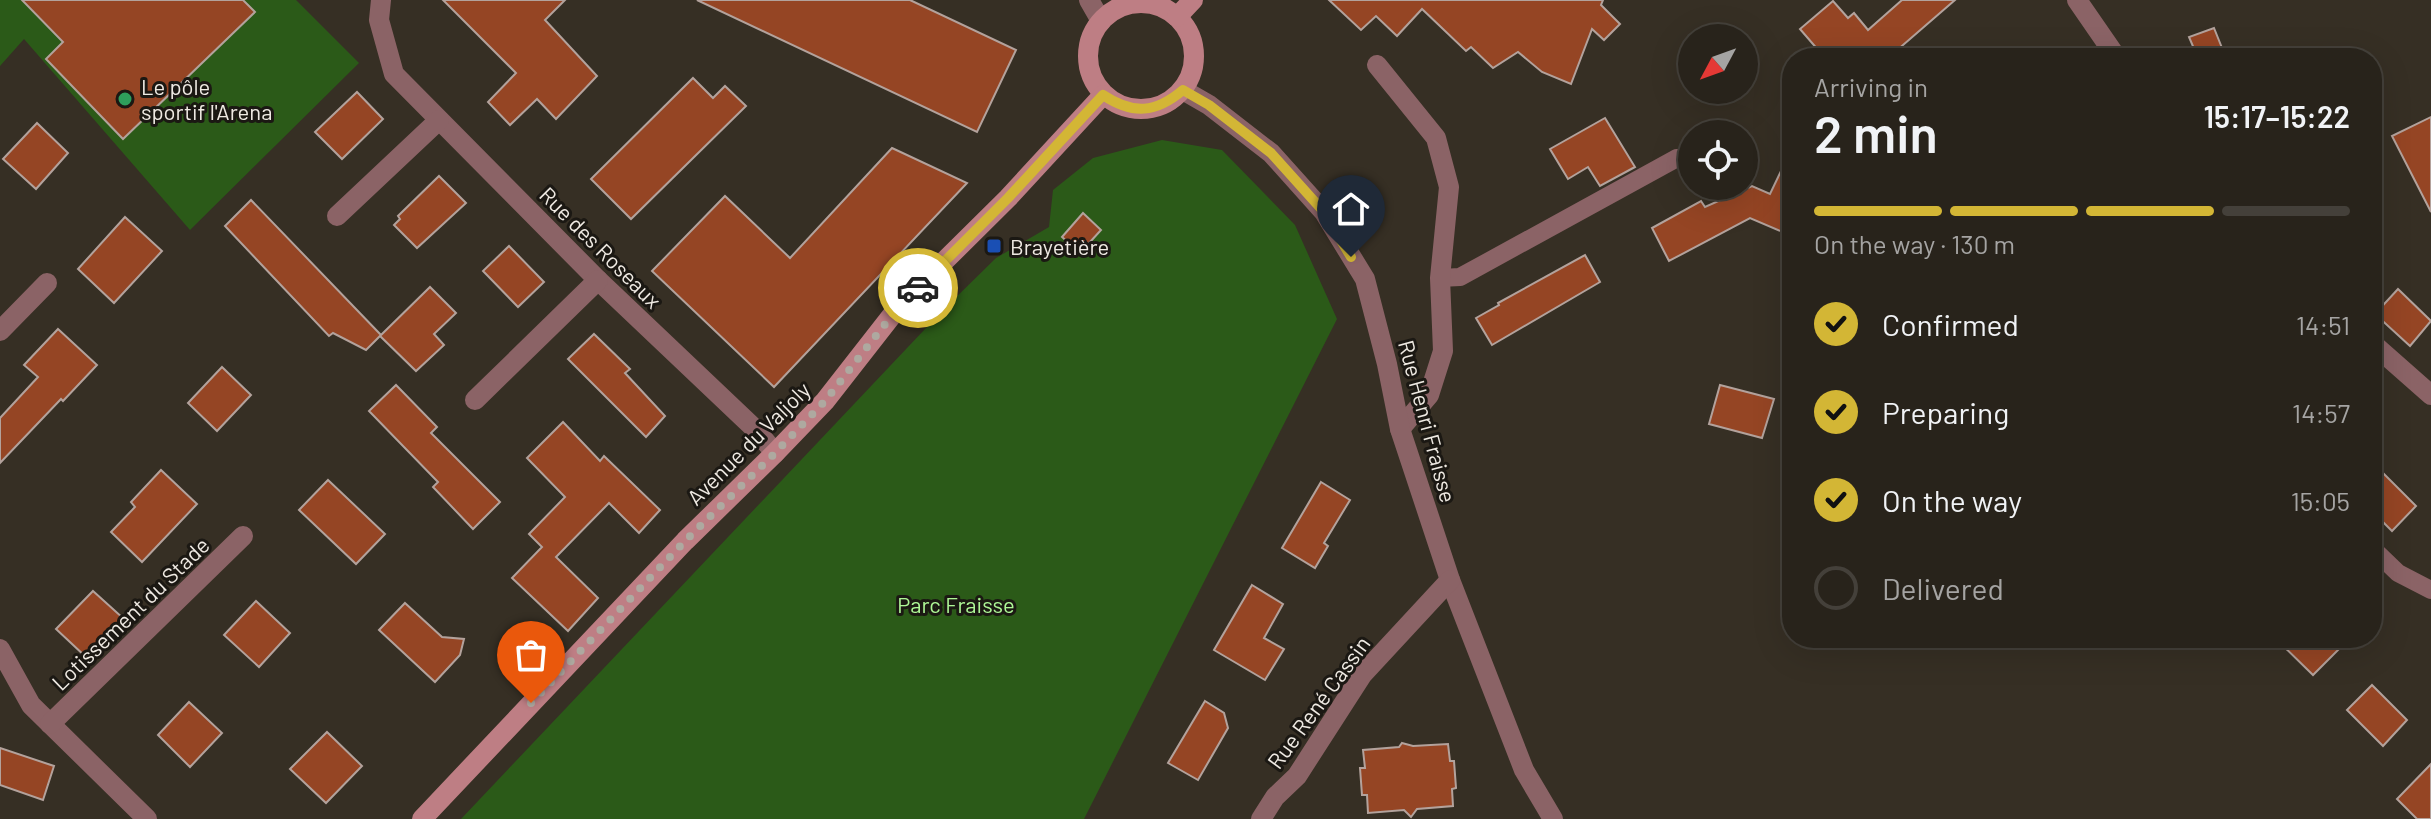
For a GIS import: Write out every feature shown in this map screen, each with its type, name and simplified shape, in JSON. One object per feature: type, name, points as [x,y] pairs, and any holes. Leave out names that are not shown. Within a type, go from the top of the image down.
[{"type":"main road","points":[[1177,17],[1193,0]]},
{"type":"main road","points":[[1138,3],[1163,7],[1177,17],[1187,29],[1193,44],[1191,76],[1183,90],[1169,102],[1152,109],[1134,109],[1116,104],[1103,95],[1092,79],[1088,64],[1092,34],[1101,21],[1114,10],[1138,3]]},
{"type":"main road","name":"Avenue du Valjoly","points":[[422,819],[685,541],[825,401],[900,305],[1008,198],[1103,95]]},
{"type":"street","name":"Rue des Roseaux","points":[[381,0],[379,20],[394,74],[598,280],[755,429],[775,453]]},
{"type":"street","points":[[1089,0],[1101,21]]},
{"type":"street","points":[[2077,0],[2110,48]]},
{"type":"street","points":[[1377,65],[1436,138],[1449,187],[1440,278],[1443,351],[1429,395],[1400,429]]},
{"type":"street","name":"Rue Henri Fraisse","points":[[1183,90],[1209,105],[1271,153],[1324,212],[1365,279],[1400,429],[1450,580],[1524,770],[1553,819]]},
{"type":"street","points":[[337,216],[439,120]]},
{"type":"street","points":[[475,400],[598,280]]},
{"type":"street","points":[[0,331],[47,283]]},
{"type":"street","points":[[2382,352],[2431,395]]},
{"type":"street","name":"Lotissement du Stade","points":[[50,724],[243,536]]},
{"type":"street","name":"Rue René Cassin","points":[[1261,819],[1275,797],[1297,776],[1362,675],[1450,580]]},
{"type":"street","points":[[0,649],[31,705],[147,819]]},
{"type":"lane","points":[[1440,278],[1460,277],[1678,158]]},
{"type":"lane","points":[[2382,558],[2398,573],[2431,590]]},
{"type":"green space","points":[[0,0],[296,0],[359,63],[190,230],[24,39],[0,66]]},
{"type":"green space","name":"Parc Fraisse","points":[[1162,140],[1222,150],[1295,225],[1337,319],[1084,819],[461,819],[943,310],[996,258],[1049,227],[1053,190],[1093,158]]},
{"type":"building","name":"Le pôle sportif l'Arena","points":[[22,0],[243,0],[255,12],[123,139],[46,59],[63,42]]},
{"type":"building","points":[[443,0],[565,0],[545,20],[597,76],[556,119],[537,99],[510,125],[488,102],[516,73]]},
{"type":"building","points":[[697,0],[910,0],[1016,50],[977,132]]},
{"type":"building","points":[[1329,0],[1603,0],[1601,5],[1620,24],[1604,40],[1592,29],[1571,84],[1542,72],[1518,52],[1493,68],[1471,47],[1466,51],[1422,9],[1397,36],[1376,16],[1361,30]]},
{"type":"building","points":[[1902,0],[1955,0],[1900,48],[1816,48],[1800,29],[1833,1],[1848,18],[1854,13],[1868,30]]},
{"type":"building","points":[[2214,28],[2222,48],[2194,48],[2189,37]]},
{"type":"building","points":[[693,78],[713,98],[725,86],[746,106],[631,219],[591,179]]},
{"type":"building","points":[[357,92],[383,119],[342,159],[315,132]]},
{"type":"building","points":[[2431,117],[2431,212],[2392,136]]},
{"type":"building","points":[[1605,118],[1635,167],[1600,186],[1588,167],[1568,179],[1550,149]]},
{"type":"building","points":[[37,123],[68,153],[36,189],[3,159]]},
{"type":"building","points":[[892,148],[967,183],[774,387],[652,271],[725,196],[790,258]]},
{"type":"building","points":[[1782,169],[1782,232],[1750,218],[1669,261],[1652,228],[1701,201],[1705,207],[1721,200],[1758,200],[1758,189],[1770,194]]},
{"type":"building","points":[[439,176],[466,203],[417,248],[394,225],[400,219],[398,216]]},
{"type":"building","points":[[251,200],[381,335],[430,287],[456,313],[434,334],[444,345],[416,371],[380,336],[366,350],[333,333],[329,336],[225,226]]},
{"type":"building","points":[[1083,213],[1101,230],[1080,253],[1062,237]]},
{"type":"building","points":[[125,217],[162,251],[114,303],[78,269]]},
{"type":"building","points":[[509,246],[544,282],[518,307],[483,271]]},
{"type":"building","points":[[1585,255],[1600,282],[1492,345],[1476,318]]},
{"type":"building","points":[[2398,289],[2431,321],[2410,346],[2382,320],[2382,306]]},
{"type":"building","points":[[58,329],[97,365],[0,463],[0,418],[38,377],[24,365]]},
{"type":"building","points":[[594,334],[630,369],[625,373],[665,416],[646,437],[568,359]]},
{"type":"building","points":[[222,367],[251,395],[217,431],[188,403]]},
{"type":"building","points":[[396,385],[437,427],[431,433],[500,502],[473,529],[433,487],[438,482],[369,411]]},
{"type":"building","points":[[1720,385],[1774,399],[1762,438],[1709,424]]},
{"type":"building","points":[[563,422],[600,461],[604,456],[660,510],[639,533],[609,503],[556,557],[598,598],[568,631],[512,578],[542,547],[529,534],[565,497],[527,458]]},
{"type":"building","points":[[161,470],[197,504],[142,562],[111,532],[135,507],[131,502]]},
{"type":"building","points":[[2382,472],[2416,506],[2392,531],[2382,521]]},
{"type":"building","points":[[328,480],[385,534],[356,564],[299,510]]},
{"type":"building","points":[[1321,482],[1350,500],[1324,543],[1328,546],[1315,568],[1282,548]]},
{"type":"building","points":[[1252,585],[1283,604],[1264,638],[1284,649],[1265,680],[1214,650]]},
{"type":"building","points":[[93,591],[124,619],[86,657],[56,629]]},
{"type":"building","points":[[256,601],[290,633],[259,667],[224,635]]},
{"type":"building","points":[[405,603],[442,637],[464,639],[460,655],[435,682],[379,630]]},
{"type":"building","points":[[2285,648],[2336,648],[2338,650],[2313,675]]},
{"type":"building","points":[[2372,685],[2407,720],[2383,746],[2347,710]]},
{"type":"building","points":[[1205,701],[1224,713],[1228,728],[1198,780],[1168,763]]},
{"type":"building","points":[[189,702],[222,733],[190,767],[158,735]]},
{"type":"building","points":[[327,732],[362,766],[326,803],[290,769]]},
{"type":"building","points":[[1402,743],[1413,746],[1448,744],[1450,761],[1454,761],[1456,788],[1452,789],[1453,806],[1417,809],[1411,817],[1404,810],[1368,813],[1367,795],[1362,795],[1360,768],[1365,768],[1363,750],[1399,747]]},
{"type":"building","points":[[0,748],[54,766],[43,800],[0,785]]},
{"type":"building","points":[[2431,764],[2431,819],[2417,819],[2397,799]]},
{"type":"way so far","points":[[531,703],[685,541],[825,401],[900,305],[918,288]]},
{"type":"place","name":"Le pôle sportif l'Arena","points":[[125,99]]},
{"type":"place","name":"Brayetière","points":[[994,246]]},
{"type":"route","points":[[918,288],[1008,198],[1103,95],[1116,104],[1134,109],[1152,109],[1169,102],[1183,90],[1209,105],[1271,153],[1324,212],[1351,257]]}]
